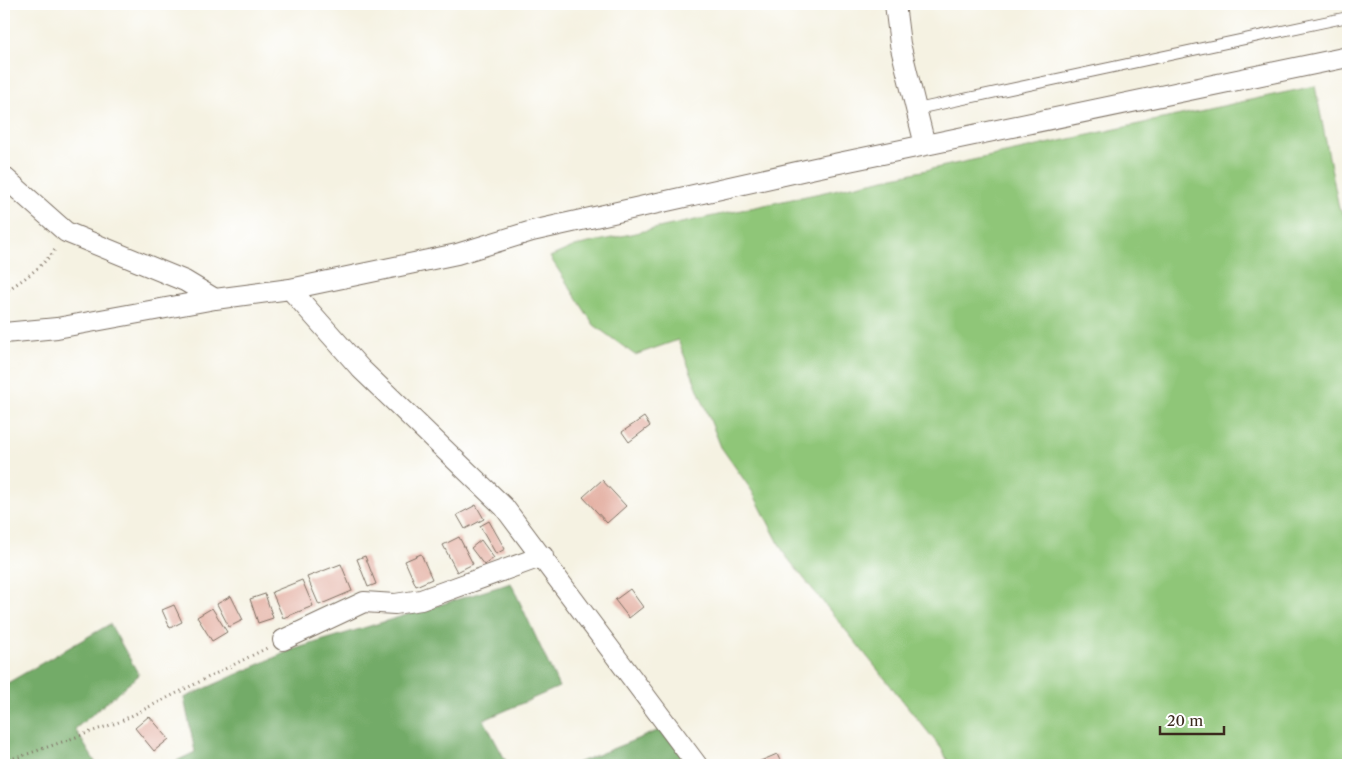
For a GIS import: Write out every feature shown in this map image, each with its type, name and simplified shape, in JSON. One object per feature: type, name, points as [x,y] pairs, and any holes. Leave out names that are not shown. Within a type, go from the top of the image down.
[{"type":"street","points":[[895,4],[900,44],[926,145]]},
{"type":"street","points":[[4,334],[57,328],[215,299],[290,289],[457,254],[532,231],[926,145],[1348,57]]},
{"type":"street","points":[[4,177],[66,232],[185,281],[215,299]]},
{"type":"street","points":[[290,289],[361,369],[504,507],[543,556],[697,765]]},
{"type":"street","points":[[282,640],[364,602],[396,604],[422,600],[543,556]]},
{"type":"lane","points":[[917,109],[1348,17]]},
{"type":"path","points":[[4,292],[26,279],[50,256],[66,232]]},
{"type":"path","points":[[4,760],[19,757],[119,722],[282,640]]},
{"type":"green space","points":[[1315,86],[1339,208],[1348,220],[1348,494],[1345,501],[1348,530],[1348,765],[950,765],[941,748],[785,555],[752,491],[721,447],[678,340],[635,355],[594,325],[550,257],[575,246]]},
{"type":"green space","points":[[511,583],[559,687],[484,720],[508,765],[168,765],[195,752],[184,698],[291,650]]},
{"type":"green space","points":[[110,624],[139,675],[75,729],[97,765],[4,765],[4,685]]},
{"type":"green space","points":[[667,727],[690,765],[572,765]]},
{"type":"building","points":[[644,417],[650,426],[629,442],[622,432]]},
{"type":"building","points":[[602,480],[626,506],[607,523],[583,497]]},
{"type":"building","points":[[476,505],[484,519],[465,529],[457,515]]},
{"type":"building","points":[[489,521],[505,549],[496,554],[480,526]]},
{"type":"building","points":[[459,537],[473,564],[457,572],[443,545]]},
{"type":"building","points":[[481,540],[494,558],[484,565],[471,548]]},
{"type":"building","points":[[421,554],[432,579],[416,586],[405,561]]},
{"type":"building","points":[[365,556],[376,584],[368,587],[357,559]]},
{"type":"building","points":[[341,564],[352,591],[319,605],[307,577]]},
{"type":"building","points":[[302,580],[313,606],[283,618],[272,592]]},
{"type":"building","points":[[630,589],[643,607],[629,618],[615,600]]},
{"type":"building","points":[[265,594],[273,618],[258,623],[250,599]]},
{"type":"building","points":[[231,596],[243,620],[229,627],[217,604]]},
{"type":"building","points":[[174,605],[182,622],[170,628],[162,610]]},
{"type":"building","points":[[212,608],[227,632],[212,641],[197,617]]},
{"type":"building","points":[[149,716],[169,739],[154,751],[135,728]]},
{"type":"building","points":[[777,754],[782,765],[757,765],[756,763]]}]
